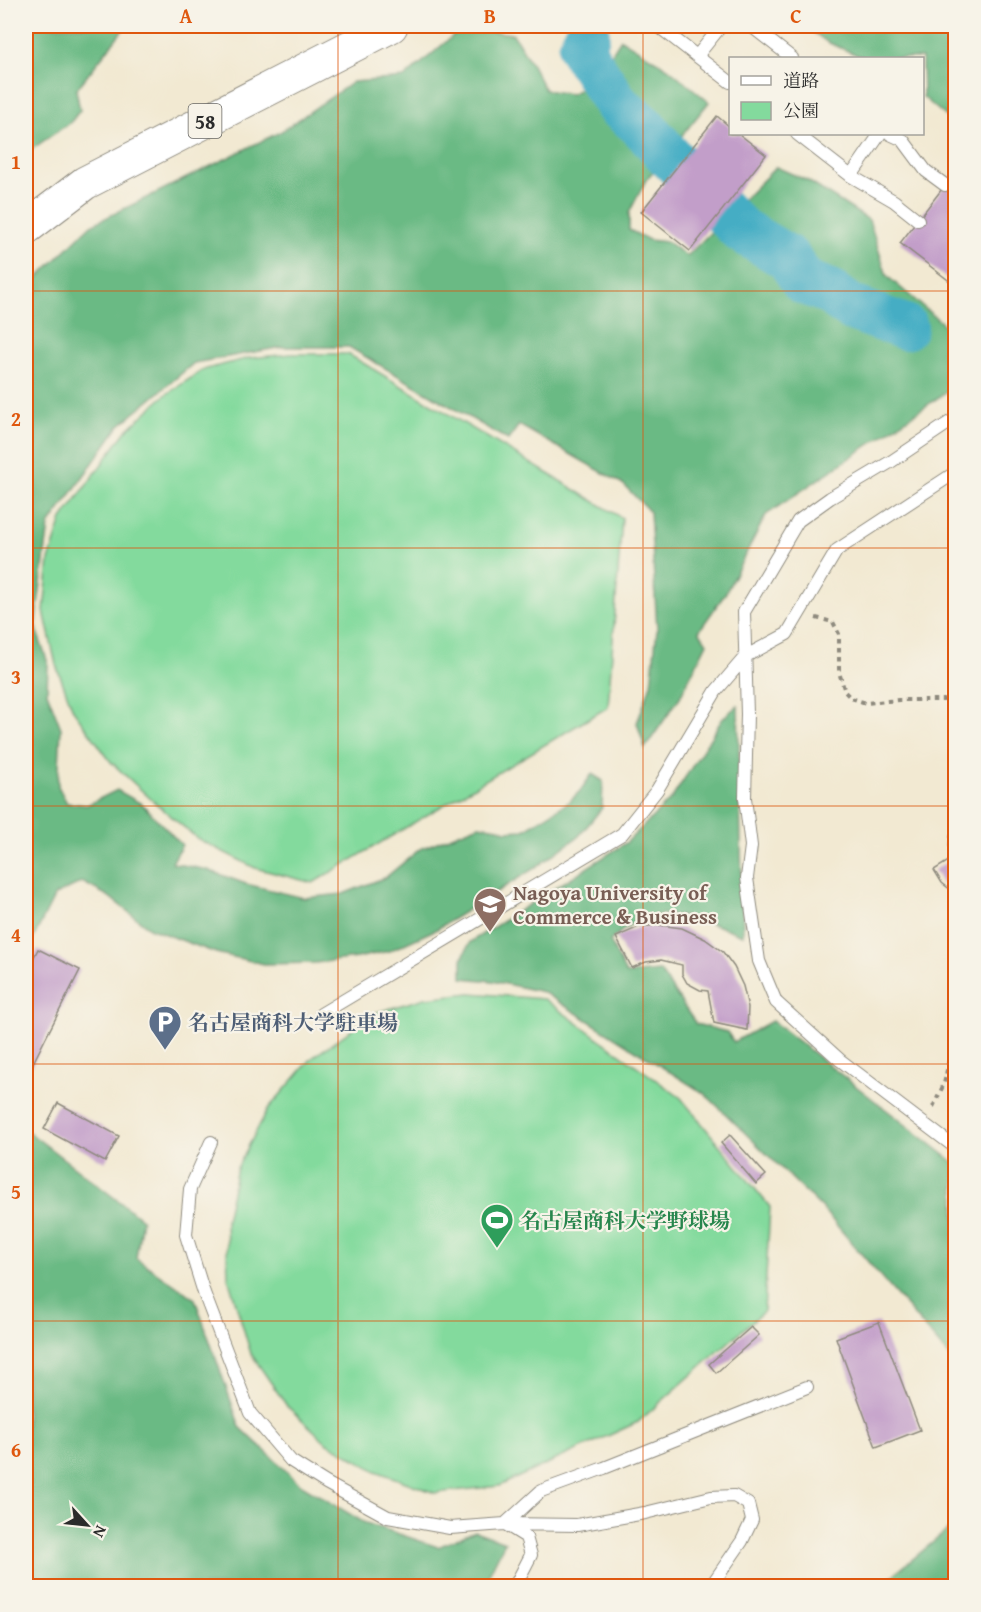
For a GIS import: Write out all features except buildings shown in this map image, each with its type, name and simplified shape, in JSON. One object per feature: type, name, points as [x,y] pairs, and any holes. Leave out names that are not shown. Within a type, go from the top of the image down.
[{"type":"main road","name":"58","points":[[26,228],[85,183],[391,26]]},
{"type":"lane","points":[[658,26],[729,81]]},
{"type":"lane","points":[[697,56],[721,26]]},
{"type":"lane","points":[[750,26],[791,57]]},
{"type":"lane","points":[[798,135],[851,176],[894,201],[918,220]]},
{"type":"lane","points":[[851,176],[879,135]]},
{"type":"lane","points":[[892,135],[903,140],[926,171],[945,184]]},
{"type":"lane","points":[[956,418],[798,521],[744,612],[745,798],[751,846],[747,878],[759,961],[776,1002],[840,1060],[956,1148]]},
{"type":"lane","points":[[321,1014],[622,834],[657,790],[716,690],[746,656],[787,634],[837,550],[956,472]]},
{"type":"lane","points":[[211,1142],[190,1189],[186,1235],[204,1293],[250,1413],[291,1461],[388,1517],[450,1528],[505,1524],[577,1524],[645,1513],[711,1497],[734,1496],[748,1504],[753,1520],[742,1541],[711,1587]]},
{"type":"lane","points":[[505,1524],[541,1491],[807,1387]]},
{"type":"lane","points":[[505,1524],[526,1537],[531,1555],[515,1587]]},
{"type":"path","points":[[800,612],[833,622],[838,634],[839,672],[851,699],[866,703],[956,698]]},
{"type":"path","points":[[924,1125],[944,1084],[956,1027]]},
{"type":"green space","points":[[29,26],[126,26],[76,90],[80,110],[71,122],[26,153],[26,29]]},
{"type":"green space","points":[[805,26],[955,26],[955,124],[924,98],[924,57],[862,57],[827,42]]},
{"type":"green space","points":[[462,28],[513,34],[545,90],[571,94],[594,81],[621,39],[668,68],[709,102],[646,180],[629,213],[629,230],[649,240],[667,242],[687,256],[776,167],[808,181],[869,220],[887,276],[955,334],[955,381],[945,393],[766,515],[725,594],[699,631],[707,643],[680,697],[645,748],[637,723],[651,684],[657,629],[650,512],[623,484],[519,425],[508,440],[349,347],[282,347],[194,363],[119,426],[49,525],[35,626],[48,663],[47,692],[61,728],[58,786],[67,803],[87,805],[117,790],[142,804],[182,845],[172,863],[208,870],[246,884],[304,898],[343,894],[386,877],[420,849],[479,825],[506,831],[524,830],[569,802],[592,774],[603,781],[602,808],[579,836],[535,868],[437,929],[389,951],[315,963],[264,964],[216,953],[149,928],[108,896],[82,882],[55,895],[26,953],[26,289],[91,225],[280,132],[353,82],[404,78]]},
{"type":"green space","points":[[291,354],[348,354],[622,518],[608,707],[313,883],[255,868],[198,839],[111,762],[73,710],[56,665],[44,611],[49,560],[62,519],[125,432],[165,395],[203,370],[249,358]]},
{"type":"green space","points":[[738,705],[743,935],[689,917],[655,915],[637,921],[610,941],[626,974],[660,971],[696,1024],[727,1032],[734,1042],[772,1021],[955,1163],[955,1363],[821,1207],[705,1094],[543,992],[492,981],[462,978],[462,959],[470,942],[626,843],[672,798],[723,718]]},
{"type":"green space","name":"名古屋商科大学野球場","points":[[470,993],[544,999],[681,1098],[770,1207],[764,1311],[638,1422],[499,1486],[435,1493],[376,1471],[326,1442],[287,1406],[251,1354],[228,1277],[226,1220],[237,1168],[268,1109],[312,1058],[375,1013],[425,998]]},
{"type":"green space","points":[[26,1130],[142,1219],[136,1258],[195,1299],[240,1427],[300,1484],[363,1522],[438,1547],[475,1531],[505,1542],[483,1586],[26,1586]]},
{"type":"green space","points":[[955,1524],[955,1586],[880,1586]]},
{"type":"waterway","points":[[587,35],[581,49],[618,106],[641,125],[741,230],[788,258],[804,282],[828,291],[852,308],[905,327]]},
{"type":"place","name":"Nagoya University of Commerce & Business","points":[[490,933]]},
{"type":"place","name":"名古屋商科大学駐車場","points":[[165,1051]]},
{"type":"place","name":"名古屋商科大学野球場","points":[[497,1249]]}]
